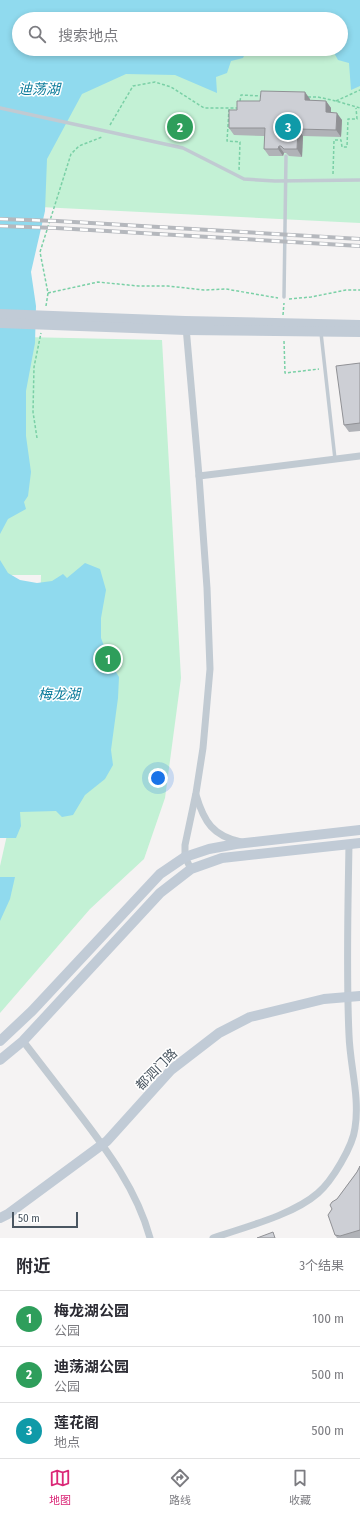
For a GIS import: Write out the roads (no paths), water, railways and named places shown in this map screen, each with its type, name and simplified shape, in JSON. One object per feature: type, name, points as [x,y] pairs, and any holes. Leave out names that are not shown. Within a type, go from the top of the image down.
[{"type":"street","points":[[0,314],[44,320],[321,332],[360,332]]},
{"type":"street","points":[[0,323],[44,320]]},
{"type":"street","points":[[186,326],[360,325]]},
{"type":"street","points":[[186,326],[207,588],[210,669],[203,748],[196,793],[185,845],[185,857],[191,869]]},
{"type":"street","points":[[199,476],[360,456]]},
{"type":"street","points":[[196,793],[200,810],[206,821],[227,839],[245,843]]},
{"type":"street","points":[[0,1041],[37,1005],[160,874],[185,857],[209,849],[245,843],[360,830]]},
{"type":"street","points":[[0,1060],[23,1041],[160,893],[191,869],[222,858],[360,843]]},
{"type":"street","points":[[213,1238],[295,1209],[319,1193],[332,1178],[346,1155],[355,1130],[357,1104],[349,1044],[347,997],[349,844]]},
{"type":"street","name":"都泗门路","points":[[0,1218],[8,1214],[107,1141],[171,1070],[219,1033],[250,1017],[324,999],[360,996]]},
{"type":"street","points":[[23,1041],[103,1144],[123,1175],[136,1197],[150,1238]]},
{"type":"lane","points":[[0,108],[183,148],[244,179],[275,181],[360,180]]},
{"type":"lane","points":[[285,298],[286,156]]},
{"type":"lane","points":[[321,332],[335,459]]},
{"type":"water","name":"迪荡湖","points":[[0,0],[360,0],[360,86],[351,90],[349,63],[338,60],[336,56],[348,56],[348,12],[12,12],[12,56],[244,56],[243,58],[231,61],[227,73],[216,77],[217,93],[175,75],[126,74],[82,94],[47,159],[45,211],[31,272],[36,306],[35,343],[26,391],[26,436],[31,472],[28,496],[24,502],[26,509],[8,519],[0,534]]},
{"type":"water","name":"梅龙湖","points":[[0,560],[8,573],[20,580],[37,583],[52,581],[63,574],[67,578],[85,563],[100,569],[106,590],[101,618],[101,638],[110,662],[119,677],[118,698],[111,750],[113,765],[105,779],[85,795],[73,815],[62,817],[56,811],[20,812],[21,826],[16,838],[0,838]]},
{"type":"water","points":[[0,877],[15,877],[10,899],[0,921]]},
{"type":"railway","points":[[0,219],[360,239]]},
{"type":"railway","points":[[0,226],[360,246]]},
{"type":"place","name":"迪荡湖公园","points":[[180,127]]},
{"type":"place","name":"莲花阁","points":[[288,127]]},
{"type":"place","name":"梅龙湖公园","points":[[108,659]]}]
